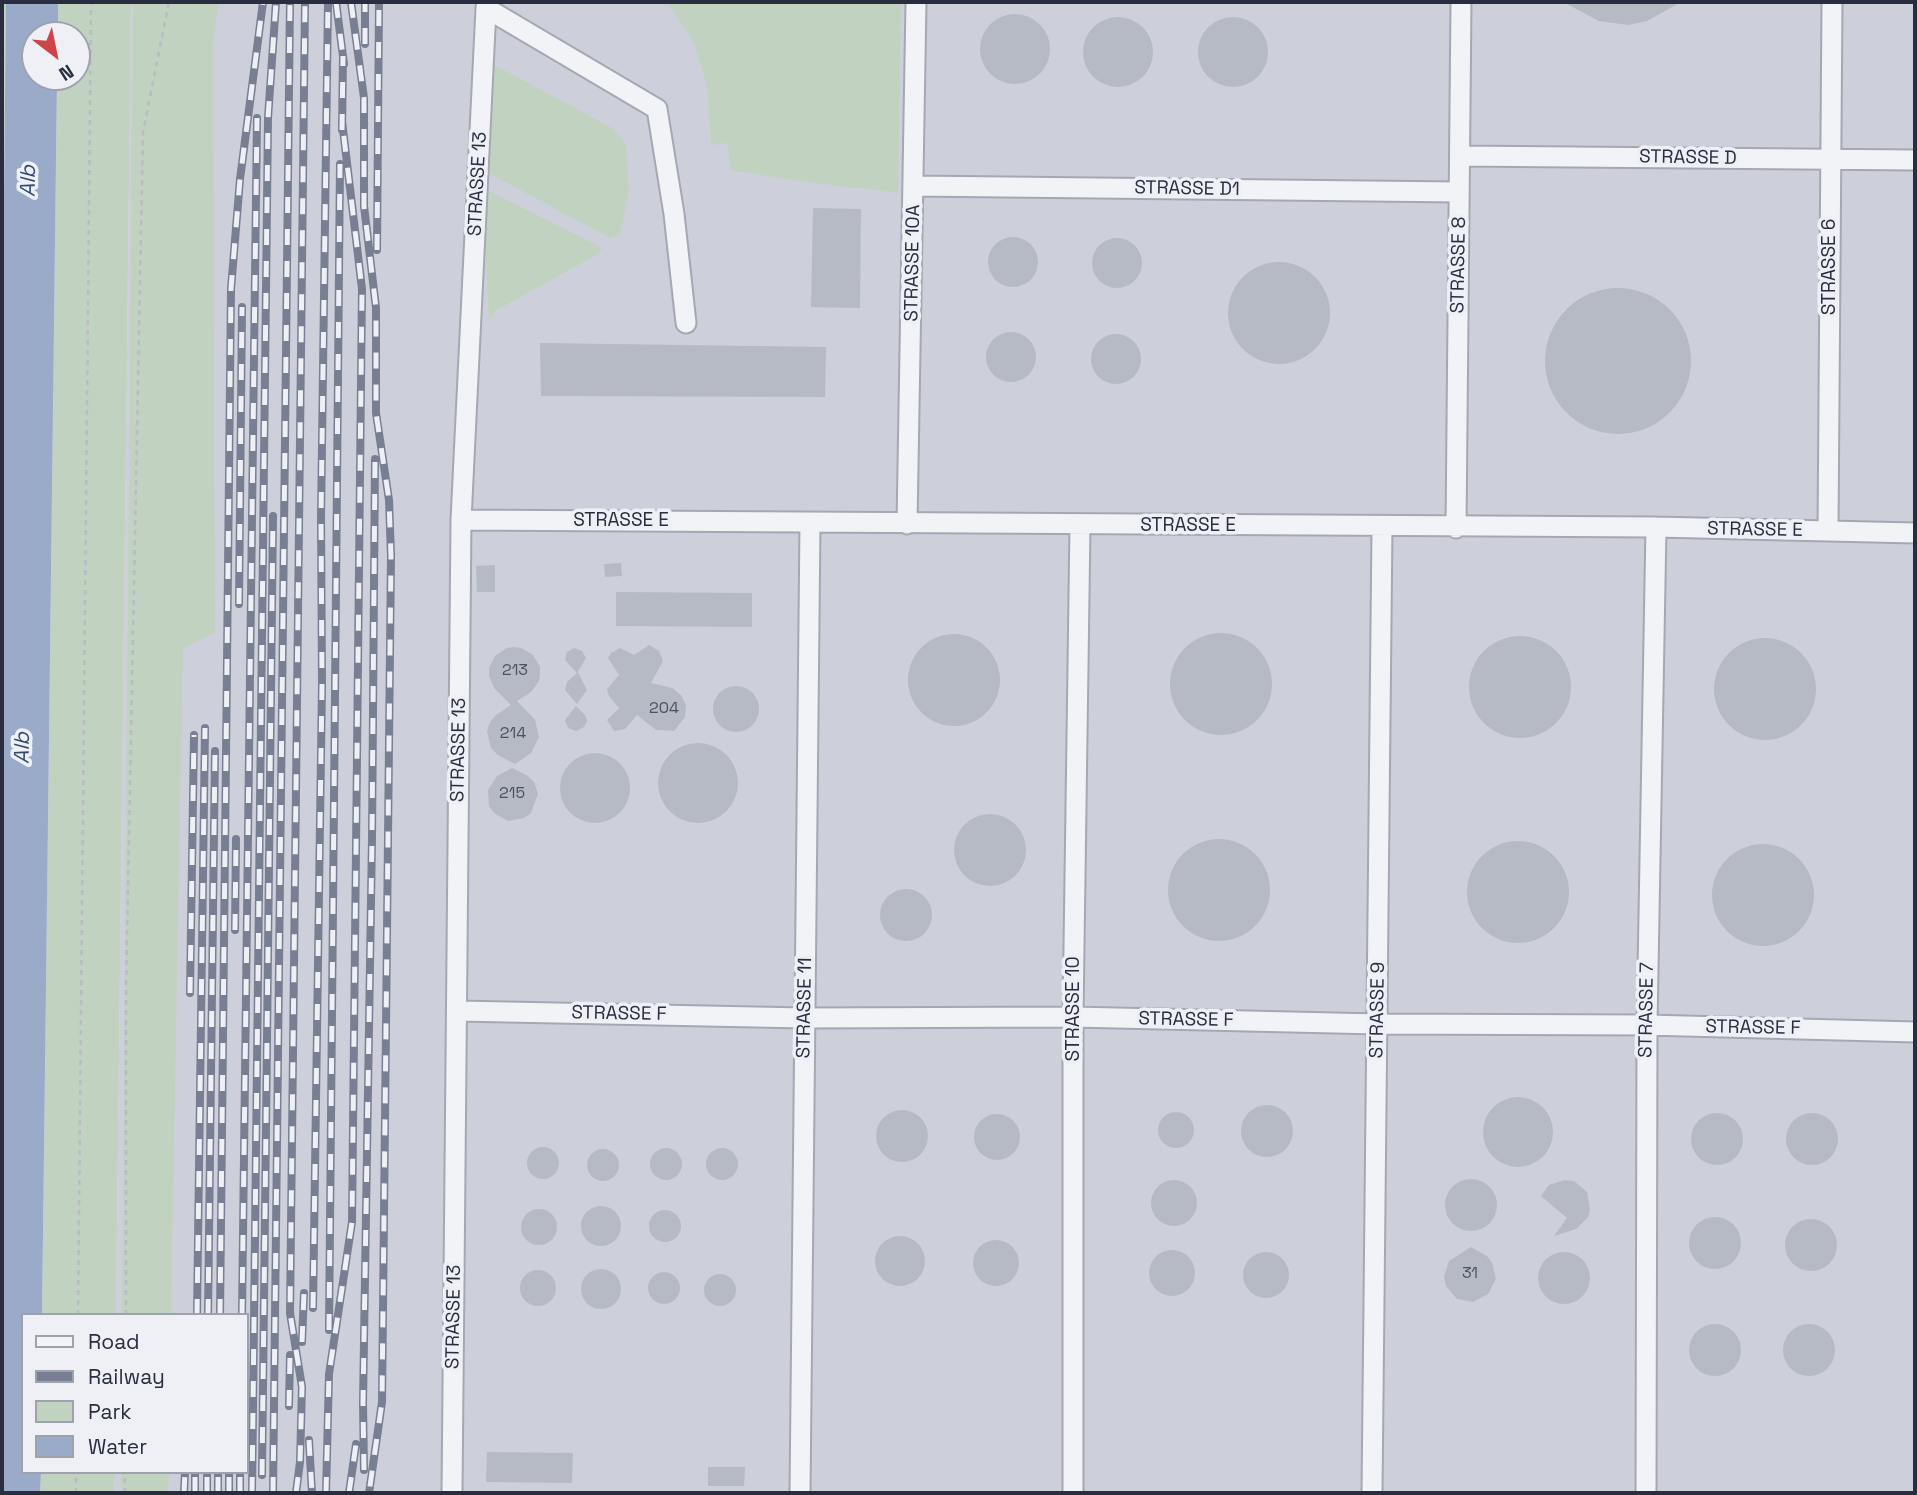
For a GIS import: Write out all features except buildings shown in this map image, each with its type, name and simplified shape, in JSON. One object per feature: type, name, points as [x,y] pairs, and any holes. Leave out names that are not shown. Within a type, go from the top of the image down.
[{"type":"lane","name":"STRASSE 10A","points":[[907,524],[915,186],[916,2]]},
{"type":"lane","name":"STRASSE 8","points":[[1456,527],[1461,2]]},
{"type":"lane","name":"STRASSE 6","points":[[1828,531],[1832,2]]},
{"type":"lane","points":[[486,5],[657,108],[674,214],[686,323]]},
{"type":"lane","name":"STRASSE 13","points":[[452,1493],[461,520],[486,5]]},
{"type":"lane","name":"STRASSE D","points":[[1460,156],[1915,160]]},
{"type":"lane","name":"STRASSE D1","points":[[915,186],[1460,192]]},
{"type":"lane","name":"STRASSE E","points":[[461,520],[1657,527],[1915,533]]},
{"type":"lane","name":"STRASSE 11","points":[[800,1493],[810,523]]},
{"type":"lane","name":"STRASSE 10","points":[[1073,1493],[1073,1017],[1080,525]]},
{"type":"lane","name":"STRASSE 9","points":[[1372,1493],[1382,527]]},
{"type":"lane","name":"STRASSE 7","points":[[1646,1493],[1647,1025],[1657,527]]},
{"type":"lane","name":"STRASSE F","points":[[457,1011],[805,1018],[1073,1017],[1378,1024],[1647,1025],[1915,1032]]},
{"type":"path","points":[[78,1313],[91,2]]},
{"type":"path","points":[[126,1313],[126,988],[143,132],[169,2]]},
{"type":"path","points":[[76,1474],[76,1493]]},
{"type":"path","points":[[125,1474],[125,1493]]},
{"type":"shaded area","points":[[131,2],[1915,2],[1915,1493],[114,1493],[115,1474],[248,1474],[248,1313],[116,1313]]},
{"type":"green space","points":[[2,2],[6,2],[2,387]]},
{"type":"green space","points":[[58,2],[131,2],[116,1313],[42,1313],[57,91],[91,91],[91,21],[58,21]]},
{"type":"green space","points":[[133,2],[219,2],[213,43],[215,632],[183,648],[171,1313],[122,1313]]},
{"type":"green space","points":[[667,2],[901,2],[898,193],[731,170],[727,143],[711,145],[707,86],[694,42]]},
{"type":"green space","points":[[491,63],[612,128],[626,144],[629,193],[620,234],[610,238],[483,170]]},
{"type":"green space","points":[[483,188],[602,248],[598,254],[497,310],[489,321]]},
{"type":"green space","points":[[41,1474],[115,1474],[114,1493],[40,1493]]},
{"type":"green space","points":[[121,1474],[169,1474],[168,1493],[121,1493]]},
{"type":"water","name":"Alb","points":[[6,2],[58,2],[58,21],[21,21],[21,91],[57,91],[42,1313],[21,1313],[21,1474],[41,1474],[40,1493],[2,1493],[2,387]]},
{"type":"railway","points":[[220,1313],[231,289],[240,179],[263,2]]},
{"type":"railway","points":[[252,1493],[268,118],[276,2]]},
{"type":"railway","points":[[273,1493],[290,2]]},
{"type":"railway","points":[[296,1493],[300,1462],[302,1387],[290,1313],[305,2]]},
{"type":"railway","points":[[313,1308],[328,2]]},
{"type":"railway","points":[[336,2],[344,64]]},
{"type":"railway","points":[[351,2],[364,98],[364,206],[376,308],[376,413],[389,500],[391,556],[382,1402],[369,1493]]},
{"type":"railway","points":[[365,2],[365,44]]},
{"type":"railway","points":[[377,250],[379,2]]},
{"type":"railway","points":[[342,130],[343,56]]},
{"type":"railway","points":[[242,1313],[257,118]]},
{"type":"railway","points":[[326,1493],[329,1374],[352,1222],[362,289],[342,121]]},
{"type":"railway","points":[[329,1330],[340,164]]},
{"type":"railway","points":[[239,604],[242,307]]},
{"type":"railway","points":[[364,1470],[375,459]]},
{"type":"railway","points":[[262,1475],[273,516]]},
{"type":"railway","points":[[197,1313],[205,728]]},
{"type":"railway","points":[[190,993],[194,735]]},
{"type":"railway","points":[[208,1313],[215,751]]},
{"type":"railway","points":[[235,930],[236,839]]},
{"type":"railway","points":[[302,1342],[304,1293]]},
{"type":"railway","points":[[289,1406],[290,1355]]},
{"type":"railway","points":[[309,1440],[312,1493]]},
{"type":"railway","points":[[349,1493],[356,1444]]},
{"type":"railway","points":[[184,1493],[185,1474]]},
{"type":"railway","points":[[195,1474],[195,1493]]},
{"type":"railway","points":[[207,1474],[207,1493]]},
{"type":"railway","points":[[218,1474],[218,1493]]},
{"type":"railway","points":[[229,1474],[229,1493]]},
{"type":"railway","points":[[240,1474],[240,1493]]}]
